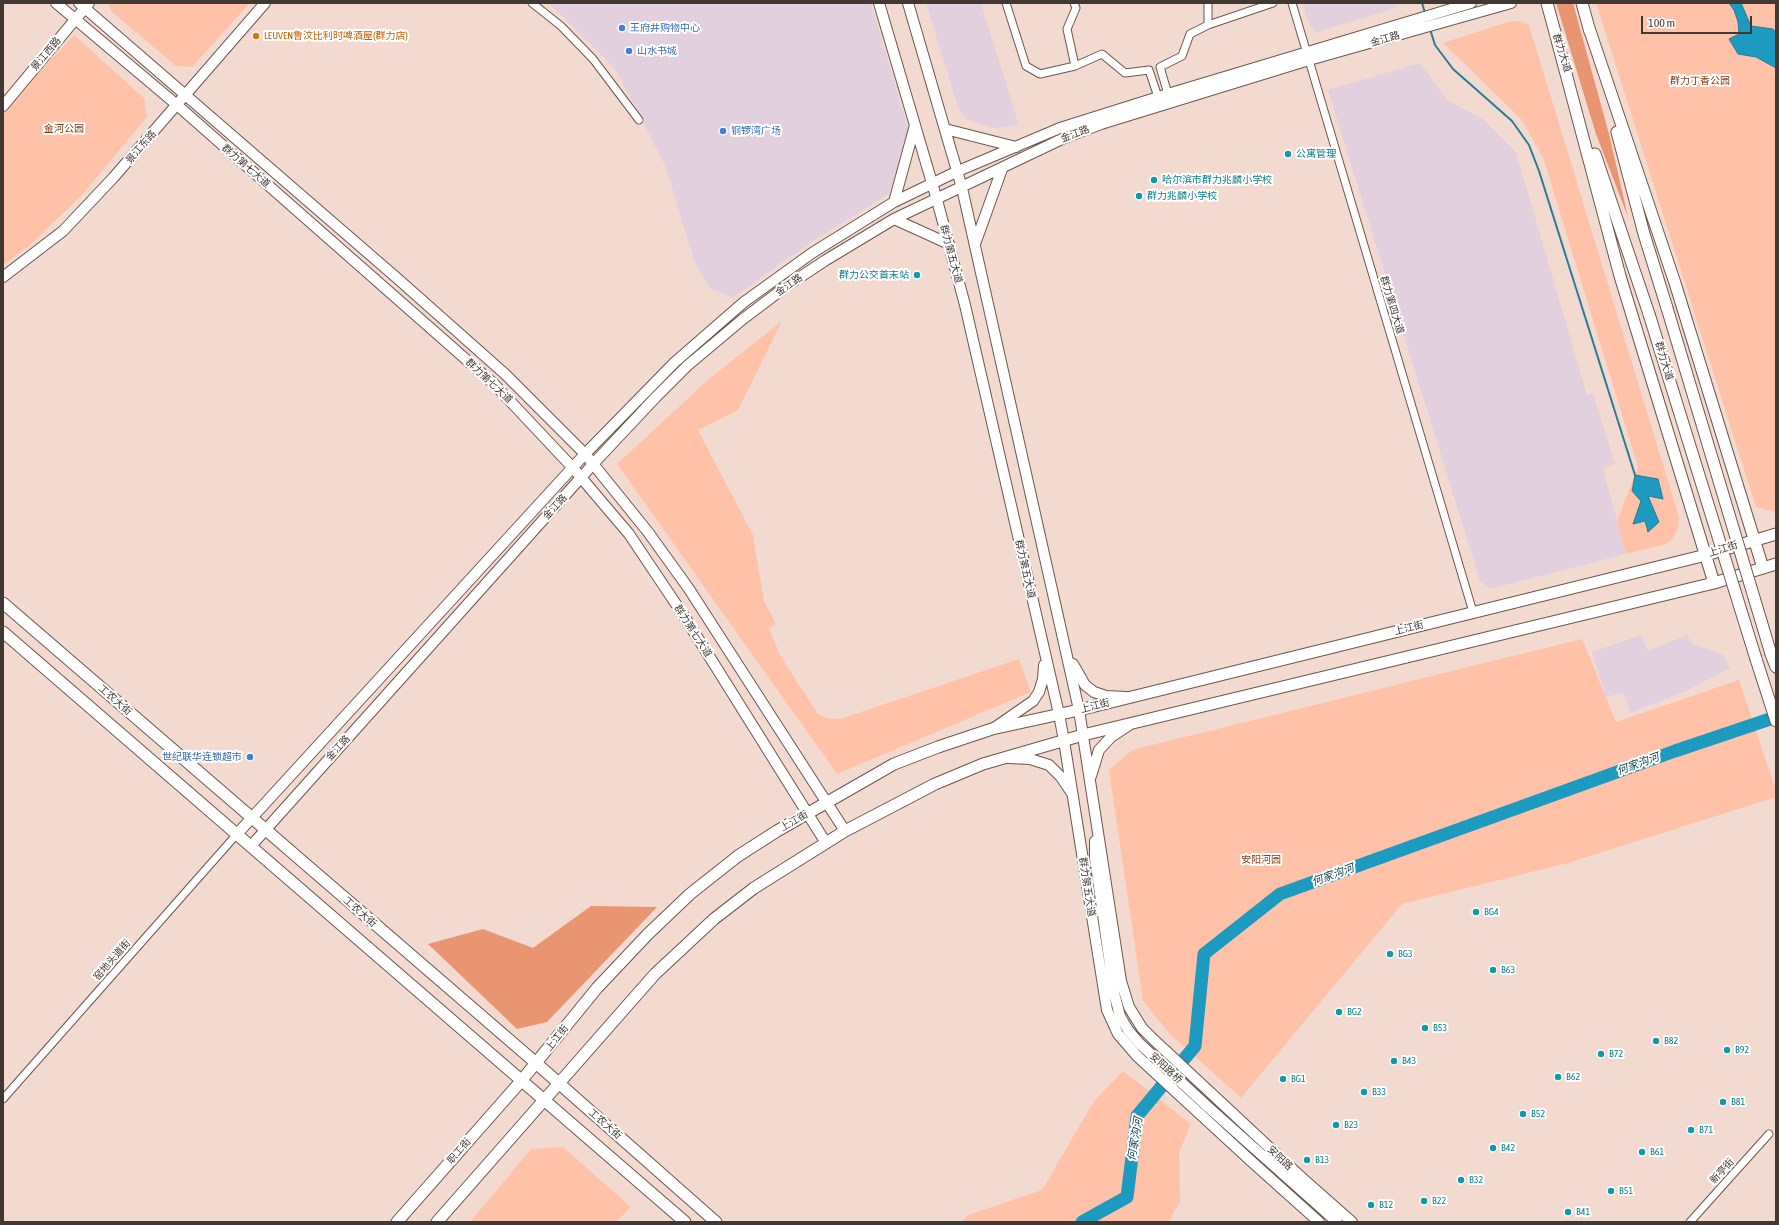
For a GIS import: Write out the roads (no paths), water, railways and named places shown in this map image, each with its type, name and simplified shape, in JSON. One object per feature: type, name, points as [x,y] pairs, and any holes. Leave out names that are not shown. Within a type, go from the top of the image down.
[{"type":"main road","name":"群力第七大道","points":[[56,3],[177,105],[494,384],[582,477],[629,534],[684,616],[826,843]]},
{"type":"main road","name":"景江东路","points":[[3,277],[63,231],[114,178],[265,3]]},
{"type":"main road","name":"群力第五大道","points":[[879,3],[937,200],[965,305],[1059,714],[1107,1010],[1118,1034],[1137,1056],[1319,1222]]},
{"type":"main road","name":"群力第五大道","points":[[908,3],[958,171],[1079,710],[1125,995],[1136,1019],[1154,1040],[1209,1092]]},
{"type":"main road","name":"金江路","points":[[1439,18],[1471,3]]},
{"type":"main road","name":"金江路","points":[[237,834],[573,468],[675,362],[744,302],[812,253],[894,202],[958,171],[1060,128],[1168,94],[1308,56],[1439,18],[1511,3]]},
{"type":"main road","name":"群力大道","points":[[1546,3],[1649,314],[1776,721]]},
{"type":"main road","name":"群力大道","points":[[1582,3],[1644,234],[1776,667]]},
{"type":"main road","name":"群力第七大道","points":[[84,5],[505,374],[586,454],[648,532],[688,589],[845,831]]},
{"type":"main road","name":"景江西路","points":[[3,106],[75,19],[84,5]]},
{"type":"main road","points":[[1588,25],[1675,283],[1763,568]]},
{"type":"main road","points":[[1557,40],[1620,276],[1714,583]]},
{"type":"main road","name":"金江路","points":[[250,846],[594,463],[688,366],[742,319],[788,285],[894,219],[937,200],[1062,139],[1102,124],[1308,56]]},
{"type":"main road","points":[[894,202],[915,125]]},
{"type":"main road","points":[[946,129],[1016,147]]},
{"type":"main road","points":[[975,244],[1002,169]]},
{"type":"main road","points":[[894,219],[949,244]]},
{"type":"main road","name":"上江街","points":[[522,1080],[597,988],[648,934],[690,894],[738,856],[808,813],[894,764],[938,747],[992,729],[1079,710],[1706,555],[1776,534]]},
{"type":"main road","points":[[437,1222],[546,1101],[655,974],[714,919],[754,888],[845,831],[936,784],[983,764],[1083,735],[1714,583],[1776,564]]},
{"type":"main road","name":"工农大街","points":[[3,603],[251,819],[536,1063],[716,1222]]},
{"type":"main road","points":[[3,632],[685,1222]]},
{"type":"main road","points":[[992,729],[1033,701],[1039,692],[1043,678],[1045,653]]},
{"type":"main road","points":[[1066,653],[1078,675],[1094,692],[1106,696],[1128,698]]},
{"type":"main road","points":[[1090,782],[1093,765],[1099,750],[1111,737],[1131,724]]},
{"type":"main road","points":[[1004,758],[1030,759],[1048,765],[1061,777],[1073,795]]},
{"type":"main road","name":"安阳路桥","points":[[1095,811],[1094,858],[1114,993],[1120,1016],[1128,1030],[1140,1044],[1208,1107],[1337,1222]]},
{"type":"main road","name":"职工街","points":[[397,1222],[522,1080]]},
{"type":"main road","name":"安阳路","points":[[1209,1092],[1352,1222]]},
{"type":"street","points":[[532,3],[561,26],[593,59],[639,120]]},
{"type":"street","points":[[1006,3],[1026,66],[1040,74],[1075,66],[1102,54],[1125,73],[1149,70],[1158,97]]},
{"type":"street","points":[[1074,3],[1076,8],[1067,29],[1075,66]]},
{"type":"street","points":[[1208,3],[1208,25]]},
{"type":"street","points":[[1168,94],[1160,68],[1182,56],[1190,34],[1208,25],[1273,3]]},
{"type":"street","name":"群力第四大道","points":[[1292,3],[1473,612]]},
{"type":"street","name":"窑地头道街","points":[[3,1099],[237,834]]},
{"type":"street","name":"新亭街","points":[[1690,1222],[1769,1134]]},
{"type":"water","points":[[1729,3],[1741,3],[1751,26],[1773,29],[1776,32],[1776,68],[1756,57],[1738,54],[1729,39],[1739,34],[1738,22],[1734,10]]},
{"type":"water","points":[[1635,475],[1658,479],[1663,499],[1648,496],[1659,522],[1648,532],[1645,521],[1633,524],[1641,501],[1632,491]]},
{"type":"waterway","points":[[1422,3],[1425,13]]},
{"type":"waterway","points":[[1430,29],[1435,45],[1453,69],[1512,121],[1529,145],[1539,171],[1635,475]]},
{"type":"waterway","name":"何家沟河","points":[[1082,1222],[1127,1197],[1137,1116],[1195,1046],[1204,954],[1280,894],[1675,751],[1776,717]]},
{"type":"place","name":"王府井购物中心","points":[[622,28]]},
{"type":"place","name":"LEUVEN鲁汶比利时啤酒屋(群力店)","points":[[256,36]]},
{"type":"place","name":"山水书城","points":[[629,51]]},
{"type":"place","name":"铜锣湾广场","points":[[723,131]]},
{"type":"place","name":"公寓管理","points":[[1288,154]]},
{"type":"place","name":"哈尔滨市群力兆麟小学校","points":[[1154,180]]},
{"type":"place","name":"群力兆麟小学校","points":[[1139,196]]},
{"type":"place","name":"群力公交首末站","points":[[917,275]]},
{"type":"place","name":"世纪联华连锁超市","points":[[250,757]]},
{"type":"place","name":"BG4","points":[[1476,912]]},
{"type":"place","name":"BG3","points":[[1390,954]]},
{"type":"place","name":"B63","points":[[1493,970]]},
{"type":"place","name":"BG2","points":[[1339,1012]]},
{"type":"place","name":"B53","points":[[1425,1028]]},
{"type":"place","name":"B82","points":[[1656,1041]]},
{"type":"place","name":"B92","points":[[1727,1050]]},
{"type":"place","name":"B72","points":[[1601,1054]]},
{"type":"place","name":"B43","points":[[1394,1061]]},
{"type":"place","name":"B62","points":[[1558,1077]]},
{"type":"place","name":"BG1","points":[[1283,1079]]},
{"type":"place","name":"B33","points":[[1364,1092]]},
{"type":"place","name":"B81","points":[[1723,1102]]},
{"type":"place","name":"B52","points":[[1523,1114]]},
{"type":"place","name":"B23","points":[[1336,1125]]},
{"type":"place","name":"B71","points":[[1691,1130]]},
{"type":"place","name":"B42","points":[[1493,1148]]},
{"type":"place","name":"B61","points":[[1642,1152]]},
{"type":"place","name":"B13","points":[[1307,1160]]},
{"type":"place","name":"B32","points":[[1461,1180]]},
{"type":"place","name":"B51","points":[[1611,1191]]},
{"type":"place","name":"B22","points":[[1424,1201]]},
{"type":"place","name":"B12","points":[[1371,1205]]},
{"type":"place","name":"B41","points":[[1568,1212]]},
{"type":"park label","name":"群力丁香公园","points":[[1700,81]]},
{"type":"park label","name":"金河公园","points":[[64,129]]},
{"type":"park label","name":"安阳河园","points":[[1261,860]]}]
